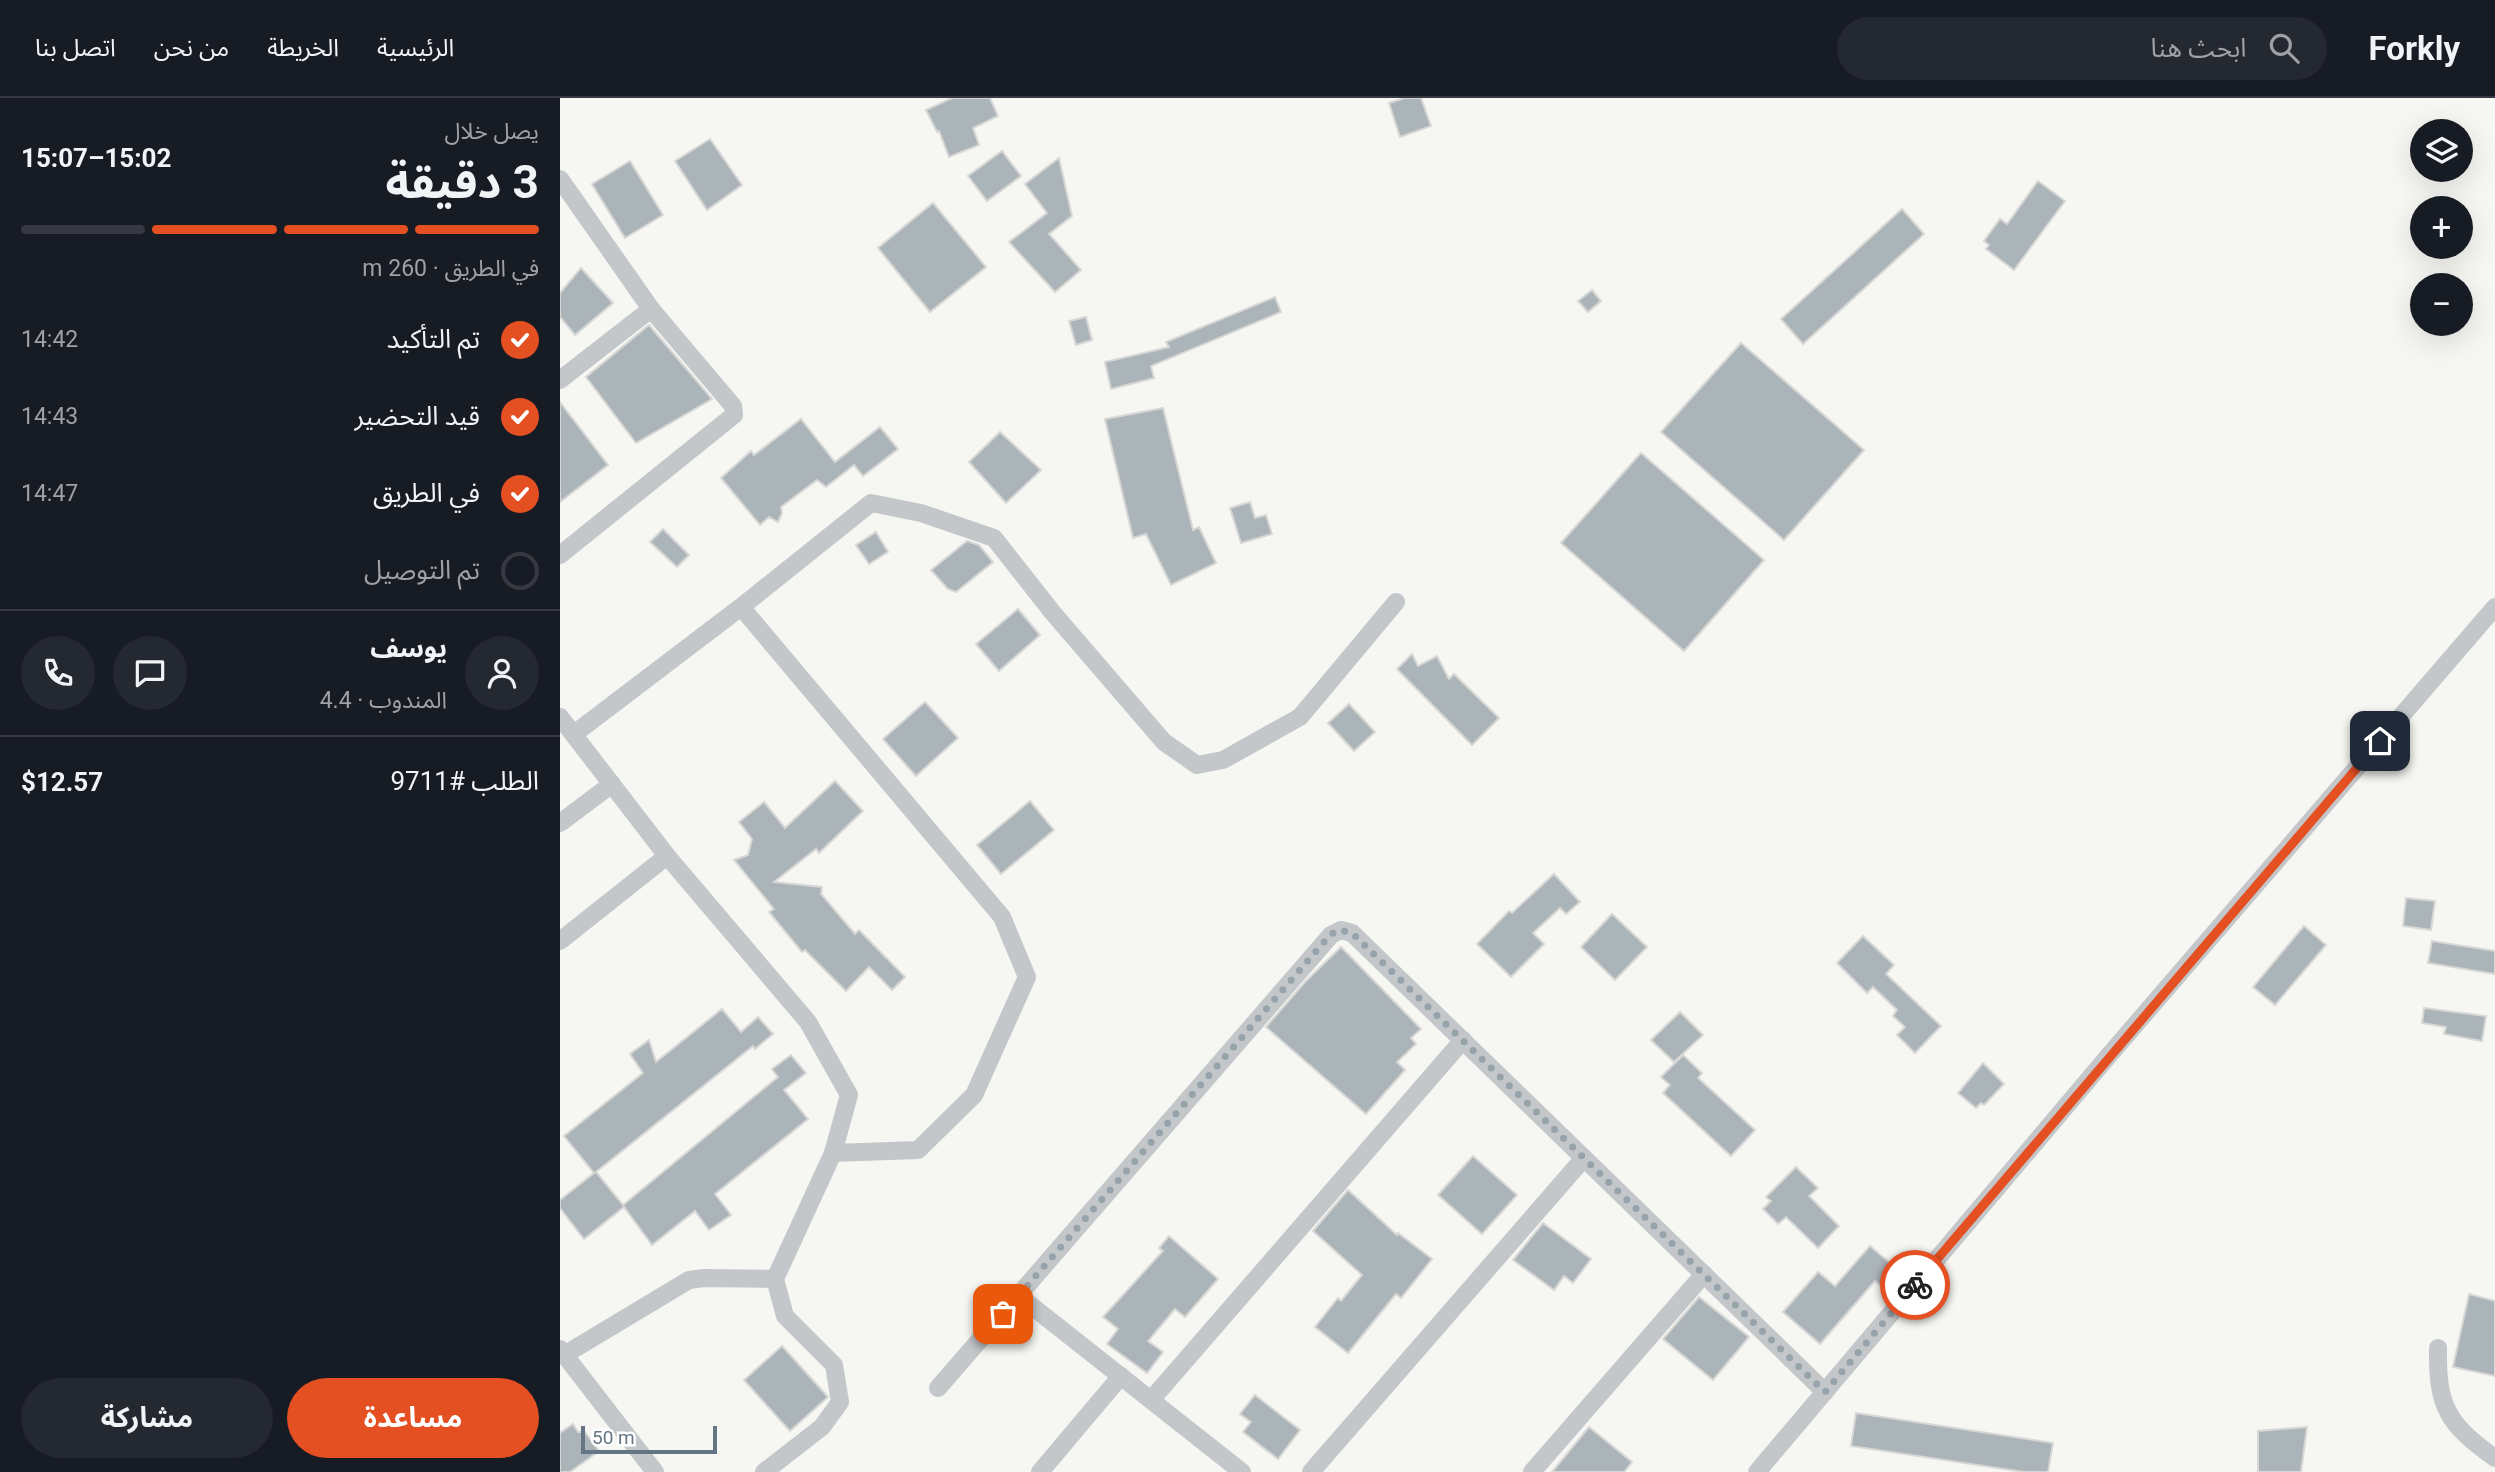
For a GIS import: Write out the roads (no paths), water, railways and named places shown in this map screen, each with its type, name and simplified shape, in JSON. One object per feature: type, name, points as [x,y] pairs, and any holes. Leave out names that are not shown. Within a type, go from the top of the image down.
[{"type":"street","points":[[560,179],[651,309],[733,406],[734,415],[560,555]]},
{"type":"street","points":[[560,380],[651,309]]},
{"type":"street","points":[[574,734],[741,607],[871,503],[921,513],[995,538],[1053,613],[1164,742],[1197,765],[1223,760],[1300,717],[1396,602]]},
{"type":"street","points":[[741,607],[1002,917],[1027,977],[974,1095],[918,1150],[833,1153]]},
{"type":"street","points":[[1757,1472],[2495,607]]},
{"type":"street","points":[[560,717],[667,856],[807,1022],[849,1095],[833,1153],[775,1279],[785,1316],[834,1365],[840,1402],[822,1427],[764,1472]]},
{"type":"street","points":[[560,823],[612,785]]},
{"type":"street","points":[[560,941],[667,856]]},
{"type":"street","points":[[938,1388],[1336,932],[1347,931],[1825,1392]]},
{"type":"street","points":[[1151,1400],[1462,1040]]},
{"type":"street","points":[[1311,1472],[1584,1158]]},
{"type":"street","points":[[1532,1472],[1704,1274]]},
{"type":"street","points":[[654,1472],[562,1352],[689,1280],[775,1279]]},
{"type":"street","points":[[1018,1296],[1151,1400],[1218,1465],[1242,1472]]},
{"type":"street","points":[[2438,1348],[2438,1382],[2446,1408],[2470,1438],[2495,1458]]},
{"type":"street","points":[[1040,1472],[1121,1376]]}]
